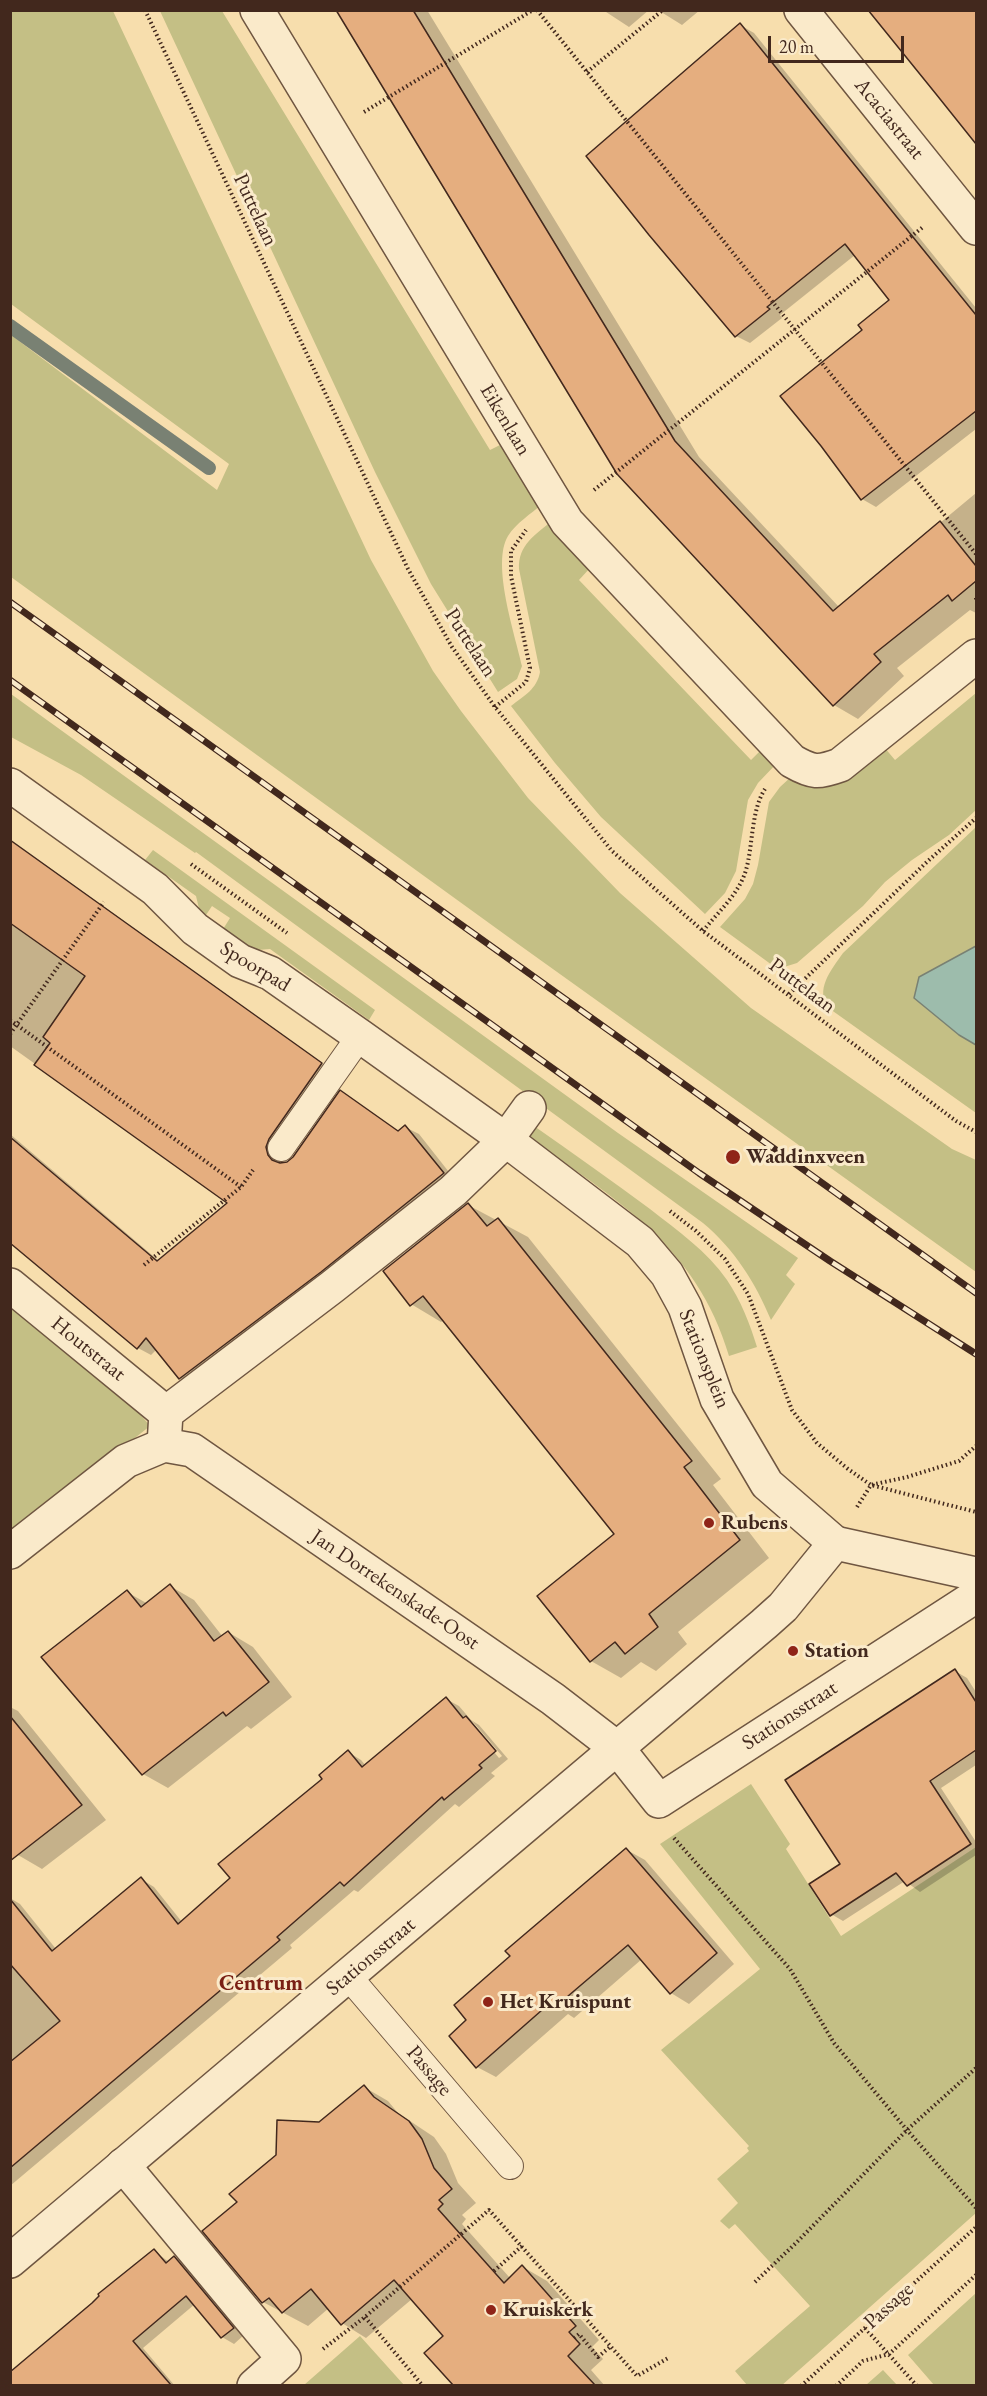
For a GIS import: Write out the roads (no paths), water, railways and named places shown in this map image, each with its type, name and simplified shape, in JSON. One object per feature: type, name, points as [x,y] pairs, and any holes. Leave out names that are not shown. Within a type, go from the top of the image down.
[{"type":"street","name":"Eikenlaan","points":[[257,10],[559,510],[599,558],[807,766],[840,765],[976,656]]},
{"type":"street","name":"Acaciastraat","points":[[801,10],[967,216]]},
{"type":"street","name":"Spoorpad","points":[[10,784],[155,889],[195,929],[240,961],[270,973],[506,1140]]},
{"type":"street","points":[[10,1552],[126,1461],[164,1445],[166,1413],[332,1287],[453,1191],[506,1140],[529,1108]]},
{"type":"street","name":"Stationsplein","points":[[506,1140],[616,1222],[640,1242],[667,1274],[685,1307],[717,1399],[767,1484],[835,1543],[976,1575]]},
{"type":"street","name":"Houtstraat","points":[[10,1285],[166,1413]]},
{"type":"street","name":"Jan Dorrekenskade-Oost","points":[[164,1445],[192,1450],[553,1698],[618,1749]]},
{"type":"street","name":"Stationsstraat","points":[[10,2261],[765,1624],[783,1607],[835,1543]]},
{"type":"street","name":"Stationsstraat","points":[[618,1749],[659,1801],[976,1596]]},
{"type":"street","points":[[123,2164],[284,2359],[255,2385]]},
{"type":"lane","points":[[270,1155],[360,1035]]},
{"type":"lane","name":"Passage","points":[[348,1976],[510,2166]]},
{"type":"waterway","points":[[10,326],[209,468]]},
{"type":"railway","points":[[10,602],[976,1293]]},
{"type":"railway","points":[[10,680],[699,1173],[830,1261],[976,1354]]},
{"type":"place","name":"Waddinxveen","points":[[733,1157]]},
{"type":"place","name":"Rubens","points":[[709,1523]]},
{"type":"place","name":"Station","points":[[793,1651]]},
{"type":"place","name":"Het Kruispunt","points":[[488,2002]]},
{"type":"place","name":"Kruiskerk","points":[[491,2310]]},
{"type":"district","name":"Centrum","points":[[261,1984]]}]
